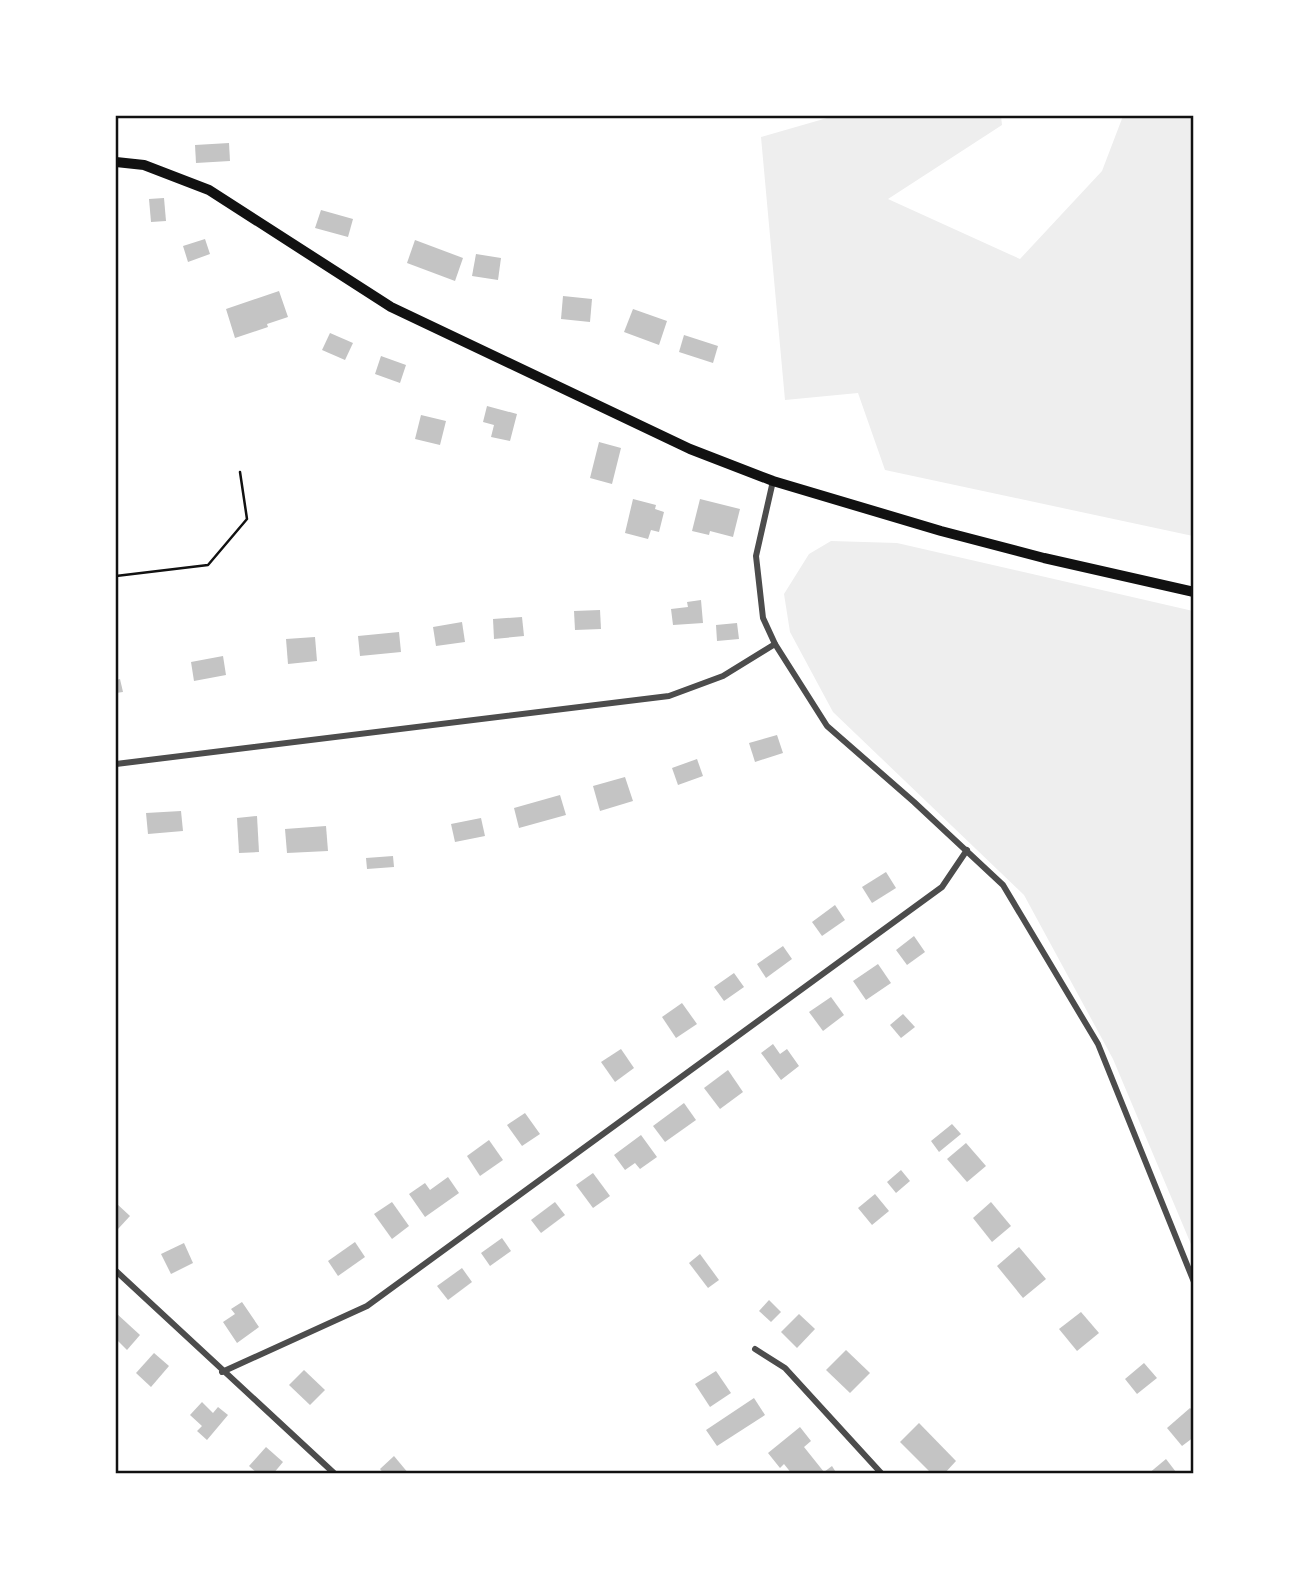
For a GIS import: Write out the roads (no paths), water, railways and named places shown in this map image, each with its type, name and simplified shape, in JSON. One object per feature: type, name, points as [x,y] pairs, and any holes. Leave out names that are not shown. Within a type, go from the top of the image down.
[{"type":"main road","points":[[116,162],[144,165],[209,190],[391,307],[690,449],[773,481],[941,531],[1194,592]]},
{"type":"street","points":[[773,481],[756,556],[763,618],[775,644],[827,726],[1003,885],[1098,1044],[1194,1282]]},
{"type":"street","points":[[116,764],[669,696],[723,676],[775,644]]},
{"type":"street","points":[[222,1372],[367,1306],[942,887],[967,850]]},
{"type":"street","points":[[116,1271],[335,1474]]},
{"type":"street","points":[[755,1349],[785,1368],[882,1474]]}]
